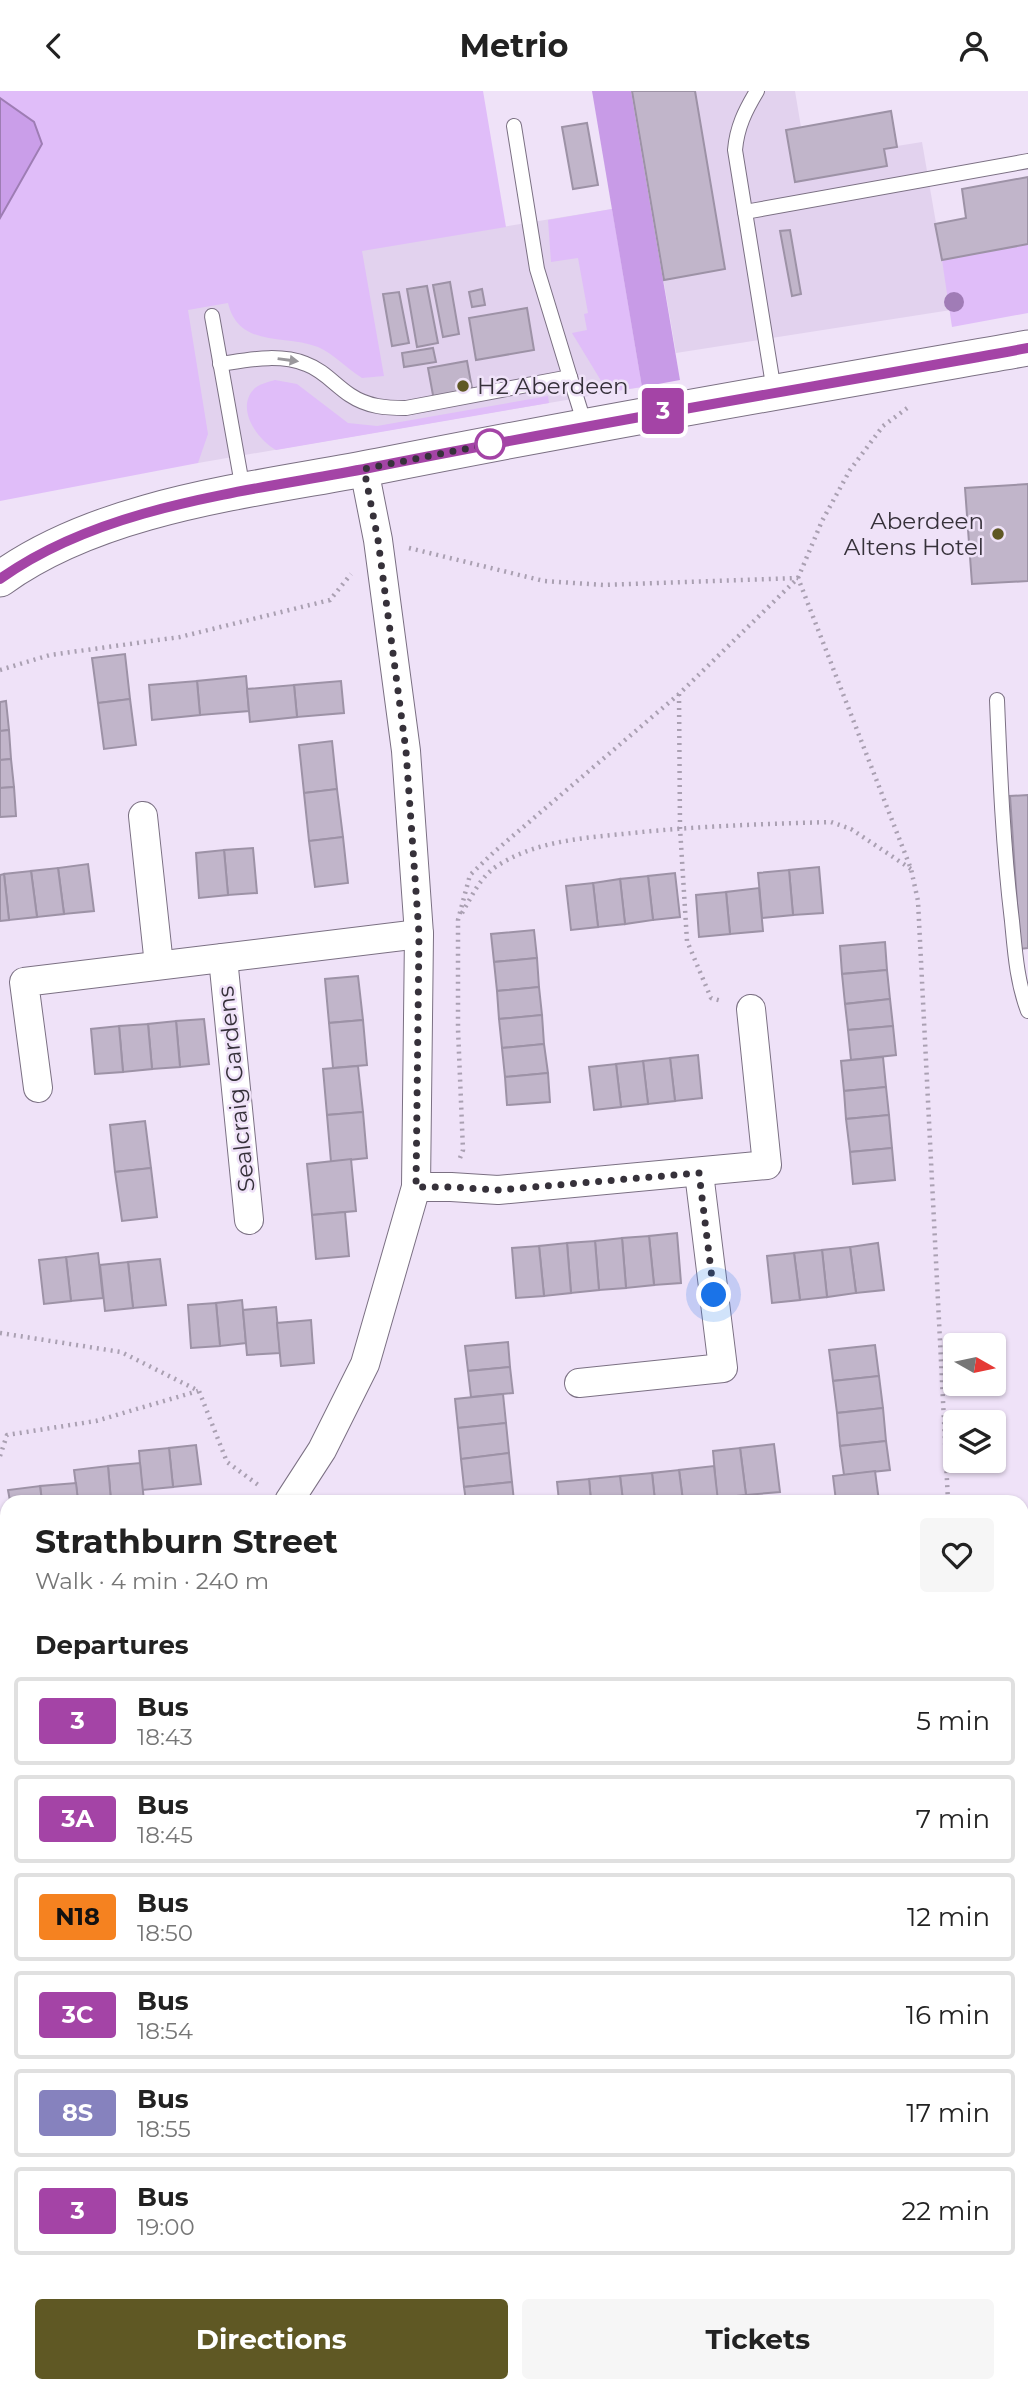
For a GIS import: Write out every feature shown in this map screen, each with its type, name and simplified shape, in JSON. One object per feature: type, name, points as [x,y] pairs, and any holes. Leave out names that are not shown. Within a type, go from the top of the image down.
[{"type":"street","points":[[0,579],[42,553],[80,536],[144,514],[243,490],[585,425],[1028,348]]},
{"type":"street","points":[[283,1495],[323,1450],[365,1364],[416,1187],[419,934],[406,751],[378,540],[364,469]]},
{"type":"street","points":[[143,816],[159,965]]},
{"type":"street","name":"Sealcraig Gardens","points":[[38,1088],[24,982],[419,934]]},
{"type":"street","name":"Sealcraig Gardens","points":[[223,958],[249,1220]]},
{"type":"street","points":[[416,1187],[498,1190],[767,1165],[751,1009]]},
{"type":"street","points":[[579,1383],[723,1368],[699,1173]]},
{"type":"lane","points":[[757,91],[736,133],[735,150],[775,392]]},
{"type":"lane","points":[[514,127],[537,269],[585,425]]},
{"type":"lane","points":[[745,212],[1028,161]]},
{"type":"lane","points":[[212,316],[243,490]]},
{"type":"lane","points":[[220,364],[262,358],[288,359],[318,369],[350,395],[383,408],[407,408],[570,377]]},
{"type":"lane","points":[[997,700],[1010,905],[1020,989],[1028,1011]]},
{"type":"path","points":[[451,1187],[463,1150],[458,1029],[458,920],[470,875],[679,694],[798,578],[821,521],[850,470],[883,426],[915,403]]},
{"type":"path","points":[[0,670],[50,655],[180,637],[330,600],[378,540],[544,581],[604,585],[798,578]]},
{"type":"path","points":[[798,578],[911,869],[918,901],[948,1495]]},
{"type":"path","points":[[679,694],[680,828],[687,941],[711,998],[751,1009]]},
{"type":"path","points":[[458,920],[484,876],[498,865],[564,840],[680,828],[831,822],[851,829],[911,869]]},
{"type":"path","points":[[0,1333],[121,1352],[199,1391],[227,1462],[276,1495]]},
{"type":"path","points":[[0,1456],[7,1435],[96,1422],[199,1391]]},
{"type":"shaded area","points":[[0,91],[483,91],[506,227],[362,251],[384,376],[362,378],[318,347],[252,333],[242,327],[234,317],[228,303],[188,310],[208,434],[198,463],[0,501]]},
{"type":"shaded area","points":[[592,91],[631,91],[680,380],[642,387]]},
{"type":"shaded area","points":[[631,91],[795,91],[801,127],[891,111],[897,146],[922,142],[951,310],[676,353]]},
{"type":"shaded area","points":[[0,98],[34,122],[42,144],[0,218]]},
{"type":"shaded area","points":[[612,209],[642,387],[198,463],[168,282]]},
{"type":"shaded area","points":[[612,209],[642,387],[614,391],[603,384],[572,333],[587,330],[584,314],[588,313],[578,258],[551,262],[548,220]]},
{"type":"shaded area","points":[[1028,244],[1028,313],[952,327],[942,260]]},
{"type":"shaded area","points":[[275,380],[297,384],[348,423],[377,426],[548,396],[549,403],[276,450],[256,432],[247,406],[254,389]]},
{"type":"building","points":[[632,91],[695,91],[725,269],[664,280]]},
{"type":"building","points":[[891,111],[897,147],[884,149],[887,166],[795,182],[786,130]]},
{"type":"building","points":[[587,123],[598,185],[573,189],[562,127]]},
{"type":"building","points":[[1028,177],[1028,244],[942,260],[935,224],[966,218],[962,189]]},
{"type":"building","points":[[790,230],[801,294],[792,296],[780,231]]},
{"type":"building","points":[[450,282],[459,334],[443,337],[433,285]]},
{"type":"building","points":[[427,286],[438,343],[417,347],[407,289]]},
{"type":"building","points":[[482,289],[485,305],[472,307],[469,292]]},
{"type":"building","points":[[399,292],[409,343],[392,346],[383,294]]},
{"type":"building","points":[[527,308],[534,350],[476,360],[469,318]]},
{"type":"building","points":[[433,348],[436,362],[404,367],[402,353]]},
{"type":"building","points":[[467,361],[474,399],[435,406],[428,368]]},
{"type":"building","name":"Aberdeen Altens Hotel","points":[[1028,484],[1028,581],[972,584],[965,488]]},
{"type":"building","points":[[125,654],[130,699],[98,703],[92,658]]},
{"type":"building","points":[[246,676],[249,711],[200,715],[197,681]]},
{"type":"building","points":[[197,681],[200,715],[152,720],[149,685]]},
{"type":"building","points":[[341,681],[344,713],[297,717],[294,685]]},
{"type":"building","points":[[294,685],[297,717],[250,722],[247,689]]},
{"type":"building","points":[[130,699],[136,745],[104,749],[98,703]]},
{"type":"building","points":[[6,701],[9,730],[0,731],[0,702]]},
{"type":"building","points":[[9,730],[11,759],[0,760],[0,731]]},
{"type":"building","points":[[332,741],[337,789],[304,793],[299,745]]},
{"type":"building","points":[[11,759],[14,787],[0,788],[0,760]]},
{"type":"building","points":[[14,787],[16,816],[0,817],[0,788]]},
{"type":"building","points":[[337,789],[343,837],[309,841],[304,793]]},
{"type":"building","points":[[1028,795],[1028,948],[1020,949],[1010,796]]},
{"type":"building","points":[[343,837],[348,883],[315,887],[309,841]]},
{"type":"building","points":[[253,848],[257,893],[228,895],[224,850]]},
{"type":"building","points":[[224,850],[228,895],[199,898],[196,853]]},
{"type":"building","points":[[88,864],[94,911],[64,914],[58,868]]},
{"type":"building","points":[[819,867],[823,913],[793,915],[789,870]]},
{"type":"building","points":[[58,868],[64,914],[37,917],[31,871]]},
{"type":"building","points":[[789,870],[793,915],[762,918],[758,873]]},
{"type":"building","points":[[31,871],[37,917],[9,920],[4,874]]},
{"type":"building","points":[[675,873],[680,917],[653,920],[648,876]]},
{"type":"building","points":[[4,874],[9,920],[0,921],[0,875]]},
{"type":"building","points":[[648,876],[653,920],[625,924],[620,879]]},
{"type":"building","points":[[620,879],[625,924],[598,927],[593,883]]},
{"type":"building","points":[[593,883],[598,927],[571,930],[566,886]]},
{"type":"building","points":[[759,888],[763,931],[730,934],[726,892]]},
{"type":"building","points":[[726,892],[730,934],[699,937],[696,895]]},
{"type":"building","points":[[534,930],[537,958],[494,962],[491,934]]},
{"type":"building","points":[[885,942],[887,970],[842,974],[840,946]]},
{"type":"building","points":[[537,958],[539,987],[497,991],[494,962]]},
{"type":"building","points":[[887,970],[890,999],[845,1004],[842,974]]},
{"type":"building","points":[[358,976],[363,1020],[329,1023],[325,979]]},
{"type":"building","points":[[539,987],[542,1015],[499,1019],[497,991]]},
{"type":"building","points":[[890,999],[893,1026],[848,1030],[845,1004]]},
{"type":"building","points":[[542,1015],[544,1044],[502,1048],[499,1019]]},
{"type":"building","points":[[204,1019],[209,1064],[180,1067],[176,1021]]},
{"type":"building","points":[[363,1020],[367,1065],[333,1068],[329,1023]]},
{"type":"building","points":[[176,1021],[180,1067],[152,1069],[148,1024]]},
{"type":"building","points":[[148,1024],[152,1069],[123,1072],[119,1026]]},
{"type":"building","points":[[119,1026],[123,1072],[95,1074],[91,1029]]},
{"type":"building","points":[[893,1026],[896,1055],[851,1060],[848,1030]]},
{"type":"building","points":[[544,1044],[548,1073],[505,1077],[502,1048]]},
{"type":"building","points":[[698,1055],[702,1098],[675,1101],[670,1058]]},
{"type":"building","points":[[883,1057],[886,1087],[844,1091],[841,1061]]},
{"type":"building","points":[[670,1058],[675,1101],[648,1104],[643,1061]]},
{"type":"building","points":[[643,1061],[648,1104],[621,1107],[616,1064]]},
{"type":"building","points":[[616,1064],[621,1107],[594,1110],[589,1067]]},
{"type":"building","points":[[358,1066],[363,1112],[327,1115],[323,1069]]},
{"type":"building","points":[[548,1073],[550,1102],[507,1105],[505,1077]]},
{"type":"building","points":[[886,1087],[889,1115],[846,1119],[844,1091]]},
{"type":"building","points":[[363,1112],[367,1158],[331,1162],[327,1115]]},
{"type":"building","points":[[889,1115],[892,1148],[850,1152],[846,1119]]},
{"type":"building","points":[[145,1121],[151,1168],[115,1172],[110,1125]]},
{"type":"building","points":[[892,1148],[895,1180],[853,1184],[850,1152]]},
{"type":"building","points":[[351,1159],[356,1211],[312,1215],[307,1164]]},
{"type":"building","points":[[151,1168],[157,1217],[122,1221],[115,1172]]},
{"type":"building","points":[[345,1212],[349,1256],[316,1259],[312,1215]]},
{"type":"building","points":[[677,1233],[681,1283],[654,1285],[649,1236]]},
{"type":"building","points":[[649,1236],[654,1285],[626,1288],[622,1238]]},
{"type":"building","points":[[622,1238],[626,1288],[599,1290],[595,1241]]},
{"type":"building","points":[[595,1241],[599,1290],[571,1293],[567,1243]]},
{"type":"building","points":[[567,1243],[571,1293],[544,1296],[539,1246]]},
{"type":"building","points":[[878,1243],[884,1290],[856,1293],[850,1247]]},
{"type":"building","points":[[539,1246],[544,1296],[516,1298],[512,1248]]},
{"type":"building","points":[[850,1247],[856,1293],[827,1297],[822,1250]]},
{"type":"building","points":[[822,1250],[827,1297],[800,1300],[794,1253]]},
{"type":"building","points":[[98,1253],[103,1298],[71,1301],[66,1257]]},
{"type":"building","points":[[794,1253],[800,1300],[772,1303],[767,1256]]},
{"type":"building","points":[[66,1257],[71,1301],[44,1304],[39,1260]]},
{"type":"building","points":[[160,1259],[166,1305],[133,1308],[128,1262]]},
{"type":"building","points":[[128,1262],[133,1308],[105,1311],[100,1265]]},
{"type":"building","points":[[242,1300],[246,1343],[220,1346],[216,1303]]},
{"type":"building","points":[[216,1303],[220,1346],[191,1348],[188,1305]]},
{"type":"building","points":[[276,1307],[280,1353],[247,1355],[243,1310]]},
{"type":"building","points":[[311,1320],[314,1363],[281,1366],[277,1323]]},
{"type":"building","points":[[508,1342],[510,1367],[468,1371],[465,1346]]},
{"type":"building","points":[[875,1345],[879,1376],[833,1381],[829,1350]]},
{"type":"building","points":[[510,1367],[513,1393],[471,1397],[468,1371]]},
{"type":"building","points":[[879,1376],[883,1408],[837,1413],[833,1381]]},
{"type":"building","points":[[503,1394],[506,1423],[458,1428],[455,1399]]},
{"type":"building","points":[[883,1408],[886,1441],[840,1446],[837,1413]]},
{"type":"building","points":[[506,1423],[509,1453],[461,1459],[458,1428]]},
{"type":"building","points":[[886,1441],[890,1470],[844,1475],[840,1446]]},
{"type":"building","points":[[774,1444],[780,1492],[746,1495],[740,1448]]},
{"type":"building","points":[[196,1445],[201,1484],[173,1487],[169,1448]]},
{"type":"building","points":[[169,1448],[173,1487],[142,1490],[139,1451]]},
{"type":"building","points":[[740,1448],[746,1495],[717,1495],[713,1451]]},
{"type":"building","points":[[509,1453],[512,1482],[464,1487],[461,1459]]},
{"type":"building","points":[[140,1463],[143,1495],[110,1495],[108,1466]]},
{"type":"building","points":[[108,1466],[110,1495],[77,1495],[74,1470]]},
{"type":"building","points":[[714,1466],[717,1495],[682,1495],[679,1470]]},
{"type":"building","points":[[679,1470],[682,1495],[654,1495],[652,1473]]},
{"type":"building","points":[[875,1471],[878,1495],[835,1495],[833,1476]]},
{"type":"building","points":[[652,1473],[654,1495],[622,1495],[620,1476]]},
{"type":"building","points":[[620,1476],[622,1495],[590,1495],[589,1479]]},
{"type":"building","points":[[589,1479],[590,1495],[558,1495],[557,1482]]},
{"type":"building","points":[[512,1482],[513,1495],[465,1495],[464,1487]]},
{"type":"building","points":[[76,1483],[77,1495],[41,1495],[40,1486]]},
{"type":"building","points":[[40,1486],[41,1495],[9,1495],[8,1490]]},
{"type":"bus line","name":"3","points":[[0,579],[42,553],[80,536],[144,514],[215,495],[364,469],[585,425],[1028,348]]},
{"type":"place","name":"H2 Aberdeen","points":[[463,386]]},
{"type":"place","name":"Aberdeen Altens Hotel","points":[[998,534]]},
{"type":"route","points":[[490,444],[364,469],[378,540],[406,751],[419,934],[416,1187],[498,1190],[699,1173],[714,1295]]}]
